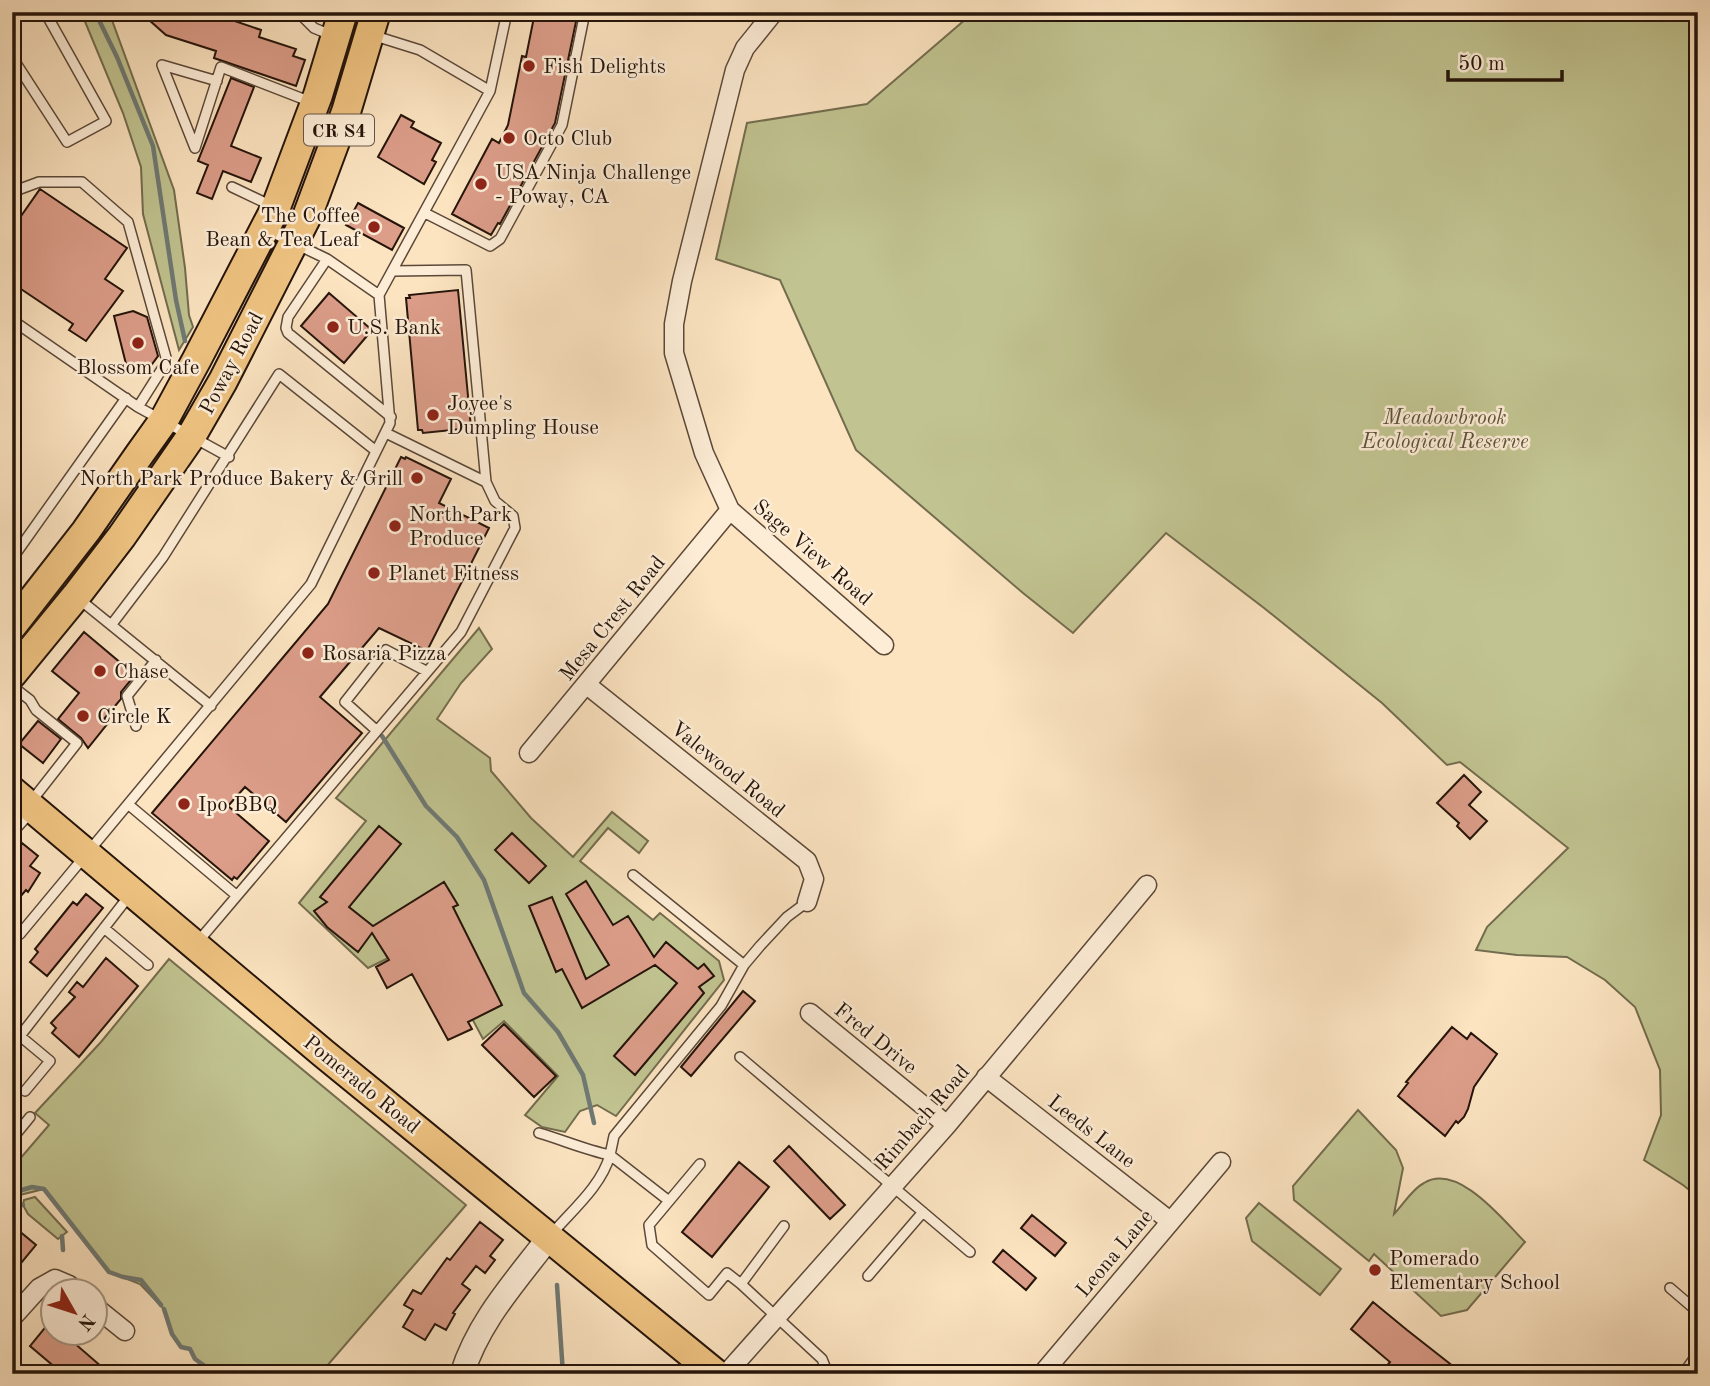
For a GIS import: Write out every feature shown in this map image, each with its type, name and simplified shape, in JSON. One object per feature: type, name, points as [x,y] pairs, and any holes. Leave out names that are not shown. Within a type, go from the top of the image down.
[{"type":"main road","name":"Poway Road","points":[[12,674],[128,528],[191,435],[223,381],[308,214],[346,112],[372,23]]},
{"type":"main road","name":"Poway Road","points":[[20,610],[86,531],[163,420],[270,218],[315,104],[339,24]]},
{"type":"main road","name":"Pomerado Road","points":[[25,801],[323,1053],[716,1374]]},
{"type":"street","name":"Sage View Road","points":[[774,12],[745,48],[735,70],[682,281],[674,324],[674,353],[704,453],[730,510],[884,645]]},
{"type":"street","name":"Mesa Crest Road","points":[[530,753],[730,510]]},
{"type":"street","name":"Valewood Road","points":[[587,685],[807,861],[814,879],[807,902]]},
{"type":"street","name":"Rimbach Road","points":[[726,1374],[947,1125],[1147,885]]},
{"type":"street","name":"Fred Drive","points":[[810,1013],[947,1125]]},
{"type":"street","name":"Leeds Lane","points":[[986,1077],[1170,1221]]},
{"type":"street","name":"Leona Lane","points":[[1042,1374],[1221,1161]]},
{"type":"street","points":[[461,1374],[484,1321],[550,1236]]},
{"type":"street","points":[[12,1318],[38,1289]]},
{"type":"street","points":[[108,1317],[125,1331]]},
{"type":"lane","points":[[12,58],[67,142],[106,121],[45,12]]},
{"type":"lane","points":[[12,928],[20,934],[308,589],[386,433],[391,417],[379,295],[490,91],[507,12]]},
{"type":"lane","points":[[425,213],[490,246],[500,239],[562,125],[585,12]]},
{"type":"lane","points":[[302,14],[314,28],[339,24]]},
{"type":"lane","points":[[372,23],[490,91]]},
{"type":"lane","points":[[217,81],[162,65],[195,148],[222,67],[315,104]]},
{"type":"lane","points":[[12,192],[39,182],[82,182],[128,222],[167,361],[138,407]]},
{"type":"lane","points":[[232,187],[270,218],[293,243],[327,259],[379,295]]},
{"type":"lane","points":[[327,259],[288,317],[288,333],[391,417]]},
{"type":"lane","points":[[195,945],[461,632],[515,528],[513,516],[495,501],[485,482],[466,270],[392,271]]},
{"type":"lane","points":[[12,320],[138,407],[229,457]]},
{"type":"lane","points":[[111,624],[163,557],[229,457],[279,374],[376,451]]},
{"type":"lane","points":[[12,559],[126,398]]},
{"type":"lane","points":[[386,433],[485,482]]},
{"type":"lane","points":[[76,596],[211,706]]},
{"type":"lane","points":[[376,730],[345,702],[386,650],[426,671]]},
{"type":"lane","points":[[135,726],[127,696],[156,660]]},
{"type":"lane","points":[[12,686],[30,700],[36,710],[77,743],[25,801],[12,834]]},
{"type":"lane","points":[[128,805],[236,895]]},
{"type":"lane","points":[[633,876],[744,965]]},
{"type":"lane","points":[[12,1044],[132,892]]},
{"type":"lane","points":[[550,1236],[596,1184],[606,1169],[614,1136],[721,1006],[744,965],[787,917],[807,902]]},
{"type":"lane","points":[[104,928],[148,965]]},
{"type":"lane","points":[[20,1036],[50,1061],[25,1091]]},
{"type":"lane","points":[[740,1057],[970,1252]]},
{"type":"lane","points":[[12,1139],[30,1117]]},
{"type":"lane","points":[[539,1133],[589,1151],[610,1155],[669,1201]]},
{"type":"lane","points":[[700,1164],[649,1225],[652,1245],[709,1295],[727,1273],[822,1359],[828,1374]]},
{"type":"lane","points":[[868,1276],[922,1212]]},
{"type":"lane","points":[[741,1284],[785,1226]]},
{"type":"lane","points":[[1670,1288],[1698,1312]]},
{"type":"lane","points":[[1683,1374],[1698,1353]]},
{"type":"green space","points":[[81,12],[109,12],[174,190],[189,315],[193,327],[179,350],[143,214],[141,167],[123,113]]},
{"type":"green space","name":"Meadowbrook Ecological Reserve","points":[[974,12],[1698,12],[1698,1197],[1644,1160],[1661,1115],[1660,1070],[1635,1007],[1605,980],[1567,957],[1476,950],[1487,927],[1568,848],[1460,762],[1447,765],[1382,703],[1166,533],[1073,633],[856,450],[780,280],[716,259],[747,123],[867,104]]},
{"type":"green space","points":[[479,628],[492,649],[461,683],[437,719],[490,758],[491,771],[531,818],[573,857],[612,812],[648,841],[639,853],[608,828],[580,861],[653,920],[660,913],[719,961],[724,980],[616,1116],[597,1105],[580,1111],[565,1132],[542,1127],[525,1115],[558,1076],[504,1021],[483,1039],[429,938],[368,968],[299,903],[366,821],[336,798]]},
{"type":"green space","points":[[169,959],[466,1205],[320,1374],[216,1374],[195,1359],[190,1349],[181,1347],[172,1334],[164,1309],[140,1284],[109,1272],[44,1189],[12,1197],[12,1168],[49,1125],[35,1113],[101,1042]]},
{"type":"green space","points":[[1358,1110],[1396,1150],[1403,1168],[1394,1214],[1424,1183],[1437,1179],[1451,1180],[1479,1197],[1525,1242],[1467,1310],[1441,1316],[1374,1254],[1369,1261],[1294,1200],[1293,1186]]},
{"type":"green space","points":[[35,1197],[67,1232],[58,1239],[28,1214],[23,1205],[24,1200]]},
{"type":"green space","points":[[1259,1203],[1341,1269],[1320,1295],[1252,1241],[1246,1218]]},
{"type":"building","points":[[140,12],[221,12],[220,16],[261,30],[259,37],[296,49],[293,56],[305,60],[296,86],[214,58],[216,51],[166,35]]},
{"type":"building","points":[[535,12],[578,12],[555,123],[500,224],[498,223],[491,235],[452,214],[492,139],[499,143],[508,125],[522,56],[526,57]]},
{"type":"building","points":[[231,78],[254,87],[231,146],[261,158],[251,182],[223,171],[212,199],[197,193],[208,165],[198,161]]},
{"type":"building","points":[[401,115],[414,122],[411,127],[441,143],[432,160],[436,162],[424,184],[378,157]]},
{"type":"building","points":[[40,189],[127,248],[105,279],[123,291],[86,341],[69,330],[73,324],[12,283],[12,229]]},
{"type":"building","points":[[358,203],[404,228],[392,250],[346,225]]},
{"type":"building","points":[[458,290],[471,428],[423,433],[418,430],[406,298],[410,298],[409,295]]},
{"type":"building","points":[[329,293],[372,330],[344,363],[301,326]]},
{"type":"building","points":[[133,311],[147,317],[158,356],[150,367],[143,369],[126,364],[114,316]]},
{"type":"building","points":[[401,457],[451,479],[439,503],[489,528],[427,651],[379,628],[320,697],[362,733],[286,822],[245,787],[228,806],[269,841],[237,879],[234,877],[232,880],[152,813],[328,604]]},
{"type":"building","points":[[84,632],[135,675],[121,692],[121,699],[104,719],[108,723],[88,748],[81,738],[58,719],[79,693],[52,671]]},
{"type":"building","points":[[38,721],[61,739],[43,763],[19,744]]},
{"type":"building","points":[[1464,775],[1481,792],[1469,805],[1487,821],[1470,839],[1457,826],[1459,823],[1437,803]]},
{"type":"building","points":[[379,826],[401,844],[349,907],[373,926],[444,882],[458,905],[453,907],[502,1005],[468,1022],[472,1029],[448,1040],[412,974],[387,988],[376,967],[389,960],[372,933],[358,952],[327,927],[314,911],[327,902],[320,897]]},
{"type":"building","points":[[512,833],[546,866],[529,883],[495,850]]},
{"type":"building","points":[[22,843],[38,856],[30,866],[40,873],[28,892],[26,890],[20,897],[12,892],[12,856]]},
{"type":"building","points":[[586,881],[613,925],[628,916],[654,957],[666,942],[698,969],[704,964],[714,976],[699,987],[704,993],[635,1075],[614,1056],[677,983],[655,965],[582,1008],[562,969],[556,972],[529,906],[552,897],[586,979],[609,965],[566,894]]},
{"type":"building","points":[[86,894],[103,908],[47,976],[30,962],[38,952],[35,949],[73,902],[77,905]]},
{"type":"building","points":[[106,958],[138,986],[79,1057],[52,1033],[56,1028],[51,1023],[75,997],[69,992],[77,982],[83,987]]},
{"type":"building","points":[[743,991],[755,1001],[691,1076],[681,1067]]},
{"type":"building","points":[[504,1024],[556,1076],[534,1097],[482,1045]]},
{"type":"building","points":[[1452,1027],[1467,1039],[1471,1033],[1497,1054],[1474,1087],[1464,1117],[1458,1123],[1456,1121],[1445,1136],[1398,1096],[1408,1083],[1406,1082]]},
{"type":"building","points":[[789,1146],[845,1205],[830,1219],[774,1161]]},
{"type":"building","points":[[739,1162],[769,1187],[712,1257],[682,1232]]},
{"type":"building","points":[[1032,1215],[1066,1243],[1055,1256],[1021,1228]]},
{"type":"building","points":[[480,1222],[503,1240],[490,1256],[495,1260],[485,1273],[476,1266],[462,1284],[470,1290],[453,1313],[455,1314],[446,1330],[435,1324],[425,1340],[403,1327],[413,1310],[404,1305],[413,1290],[421,1294],[447,1258],[450,1260]]},
{"type":"building","points":[[12,1225],[36,1245],[12,1274]]},
{"type":"building","points":[[1003,1250],[1036,1278],[1026,1290],[993,1262]]},
{"type":"building","points":[[1373,1302],[1463,1374],[1380,1374],[1390,1362],[1351,1329]]},
{"type":"building","points":[[38,1336],[38,1348],[80,1348],[110,1374],[63,1374],[30,1346]]},
{"type":"waterway","points":[[95,12],[117,57],[153,146],[176,300],[185,341]]},
{"type":"waterway","points":[[382,736],[426,806],[457,837],[484,880],[524,993],[558,1032],[583,1075],[594,1123]]},
{"type":"waterway","points":[[12,1193],[32,1187],[44,1189],[109,1272],[141,1280],[161,1305]]},
{"type":"waterway","points":[[12,1203],[23,1205]]},
{"type":"waterway","points":[[62,1236],[63,1250]]},
{"type":"waterway","points":[[557,1285],[563,1374]]},
{"type":"waterway","points":[[164,1309],[172,1334],[181,1347],[190,1349],[195,1359],[216,1374]]},
{"type":"place","name":"Fish Delights","points":[[529,66]]},
{"type":"place","name":"Octo Club","points":[[509,138]]},
{"type":"place","name":"USA Ninja Challenge - Poway, CA","points":[[481,184]]},
{"type":"place","name":"The Coffee Bean & Tea Leaf","points":[[374,227]]},
{"type":"place","name":"U.S. Bank","points":[[333,327]]},
{"type":"place","name":"Blossom Cafe","points":[[138,343]]},
{"type":"place","name":"Joyee's Dumpling House","points":[[433,415]]},
{"type":"place","name":"North Park Produce Bakery & Grill","points":[[417,478]]},
{"type":"place","name":"North Park Produce","points":[[395,526]]},
{"type":"place","name":"Planet Fitness","points":[[374,573]]},
{"type":"place","name":"Rosaria Pizza","points":[[308,653]]},
{"type":"place","name":"Chase","points":[[100,671]]},
{"type":"place","name":"Circle K","points":[[83,716]]},
{"type":"place","name":"Ipo BBQ","points":[[184,804]]},
{"type":"place","name":"Pomerado Elementary School","points":[[1375,1270]]}]
